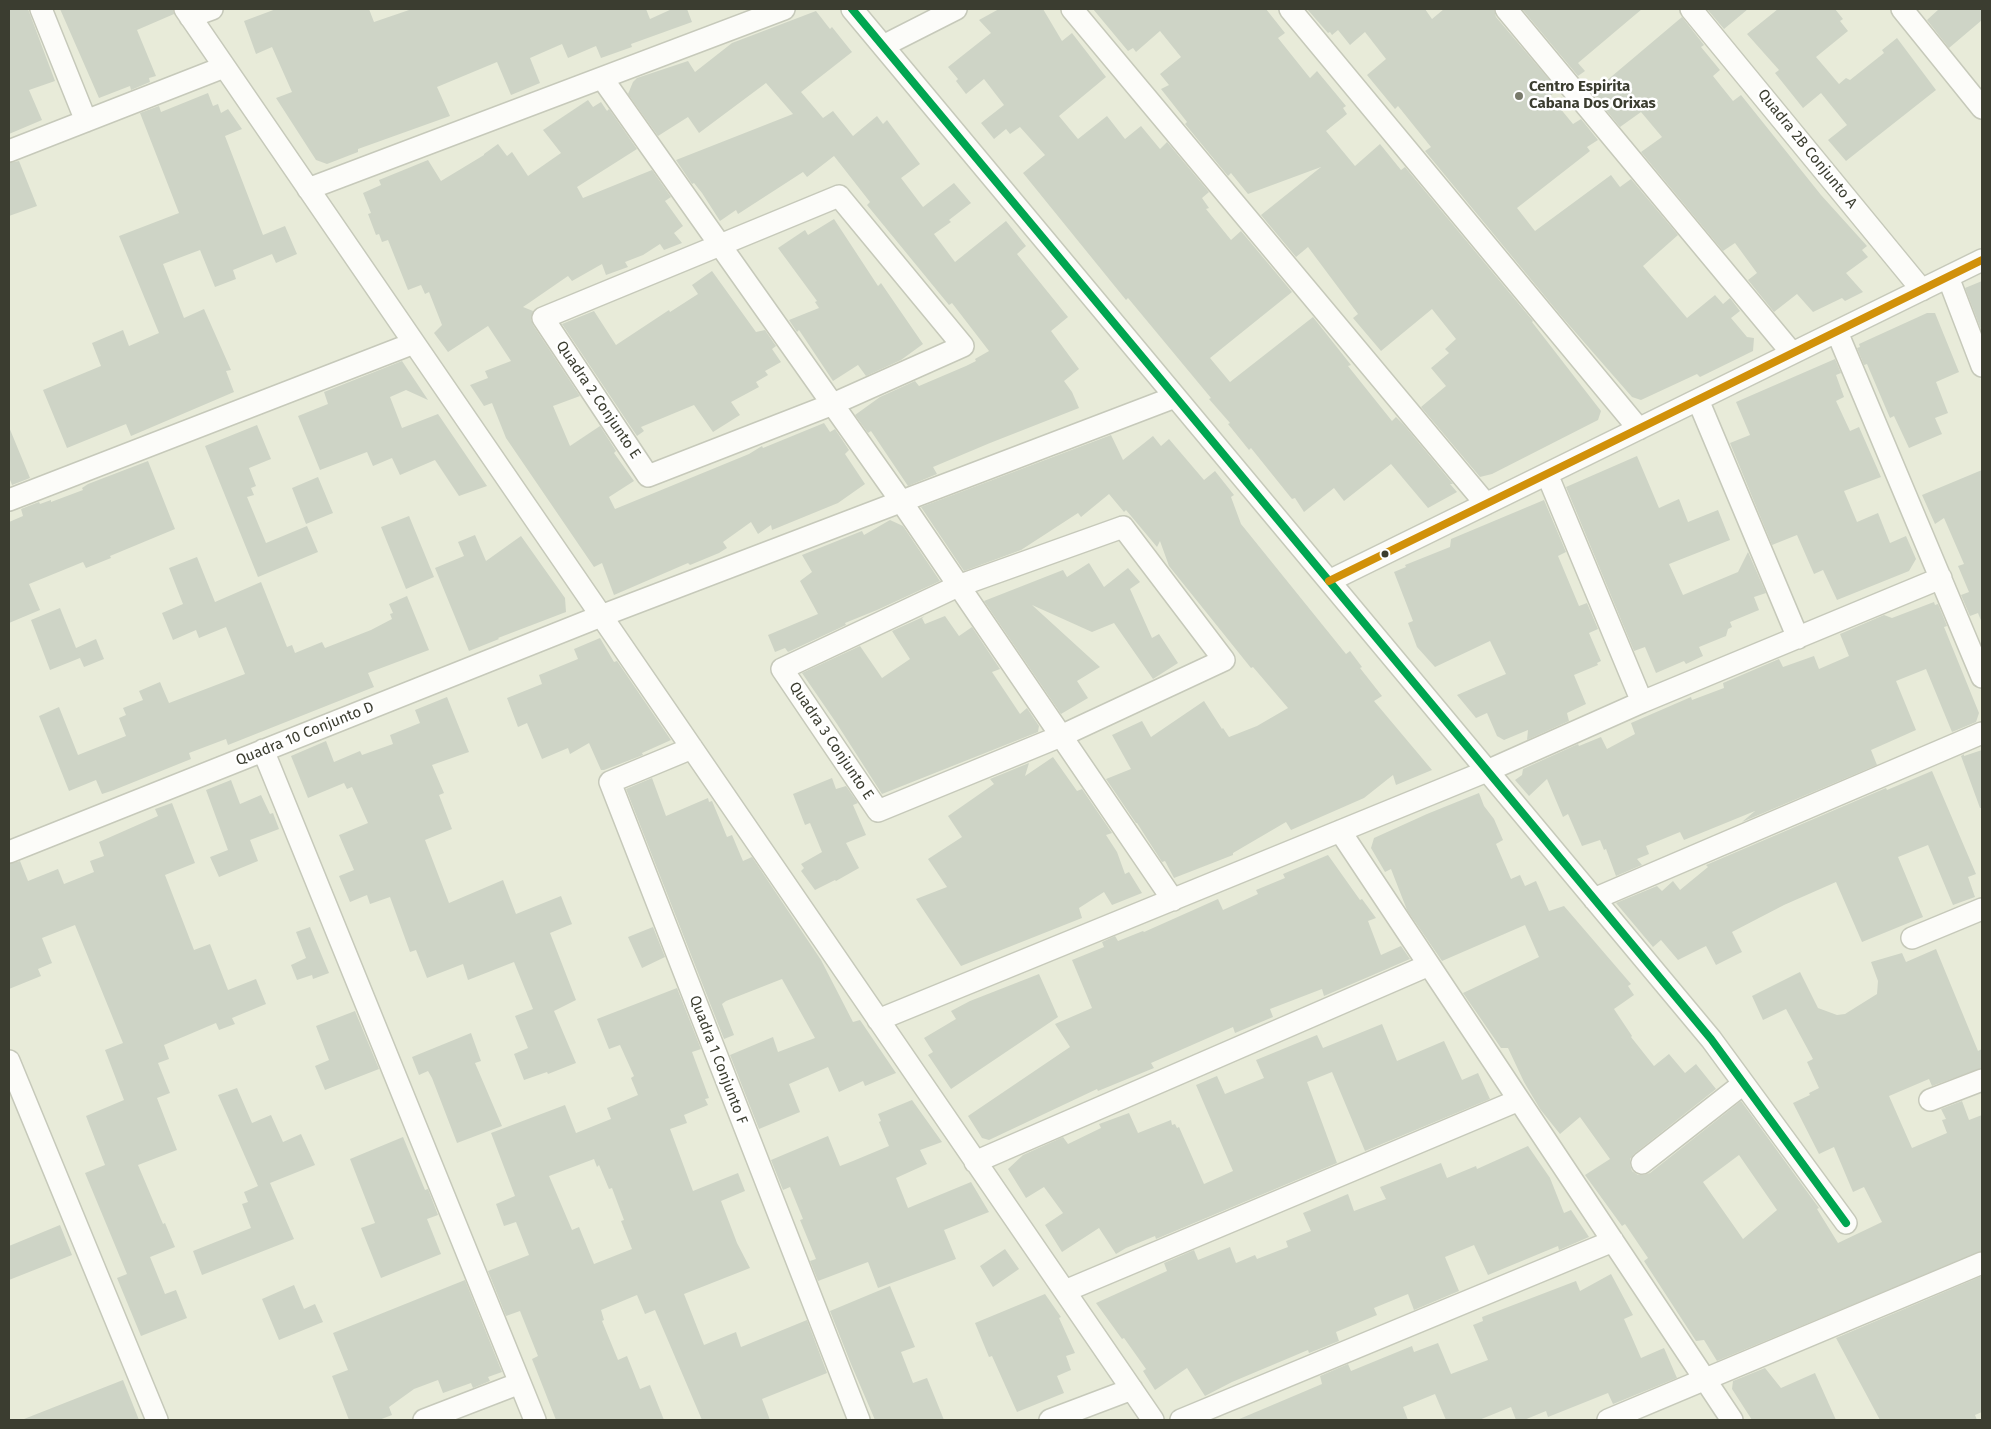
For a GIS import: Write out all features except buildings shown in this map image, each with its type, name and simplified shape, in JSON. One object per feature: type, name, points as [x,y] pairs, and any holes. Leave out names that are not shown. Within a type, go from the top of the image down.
[{"type":"street","points":[[41,9],[86,121]]},
{"type":"street","points":[[212,9],[188,13],[1153,1420]]},
{"type":"street","points":[[308,189],[784,9]]},
{"type":"street","points":[[852,9],[1711,1039],[1846,1223]]},
{"type":"street","points":[[883,46],[956,9]]},
{"type":"street","points":[[1072,9],[1486,504]]},
{"type":"street","points":[[1290,9],[1639,429]]},
{"type":"street","points":[[1506,9],[1792,353]]},
{"type":"street","name":"Quadra 2B Conjunto A","points":[[1691,9],[1922,290]]},
{"type":"street","points":[[1902,9],[1982,108]]},
{"type":"street","points":[[9,152],[224,67]]},
{"type":"street","points":[[602,78],[901,502],[1173,900]]},
{"type":"street","name":"Quadra 2 Conjunto E","points":[[839,196],[964,346],[832,404],[648,476],[543,318],[720,244],[839,196]]},
{"type":"street","points":[[1329,581],[1982,260]]},
{"type":"street","points":[[1948,277],[1982,366]]},
{"type":"street","points":[[1837,332],[1982,677]]},
{"type":"street","points":[[9,500],[414,343]]},
{"type":"street","name":"Quadra 10 Conjunto D","points":[[9,852],[601,616],[1175,397]]},
{"type":"street","points":[[1698,400],[1798,638]]},
{"type":"street","points":[[1547,474],[1642,702]]},
{"type":"street","name":"Quadra 3 Conjunto E","points":[[1122,527],[1224,660],[1061,736],[878,811],[782,669],[958,586],[1122,527]]},
{"type":"street","points":[[878,1020],[1487,771],[1642,702],[1940,578]]},
{"type":"street","points":[[1594,899],[1982,733]]},
{"type":"street","name":"Quadra 1 Conjunto F","points":[[692,748],[610,782],[859,1420]]},
{"type":"street","points":[[263,750],[535,1420]]},
{"type":"street","points":[[1340,831],[1732,1420]]},
{"type":"street","points":[[1912,938],[1982,909]]},
{"type":"street","points":[[976,1162],[1429,965]]},
{"type":"street","points":[[9,1061],[157,1420]]},
{"type":"street","points":[[1930,1100],[1982,1080]]},
{"type":"street","points":[[1642,1163],[1743,1084]]},
{"type":"street","points":[[1065,1291],[1519,1100]]},
{"type":"street","points":[[1181,1420],[1613,1241]]},
{"type":"street","points":[[1608,1420],[1982,1263]]},
{"type":"street","points":[[424,1420],[520,1383]]},
{"type":"street","points":[[1050,1420],[1132,1389]]},
{"type":"transit line","points":[[852,9],[1711,1039],[1846,1223]]},
{"type":"transit line","points":[[1329,581],[1982,260]]},
{"type":"place","name":"Centro Espirita Cabana Dos Orixas","points":[[1519,96]]}]
